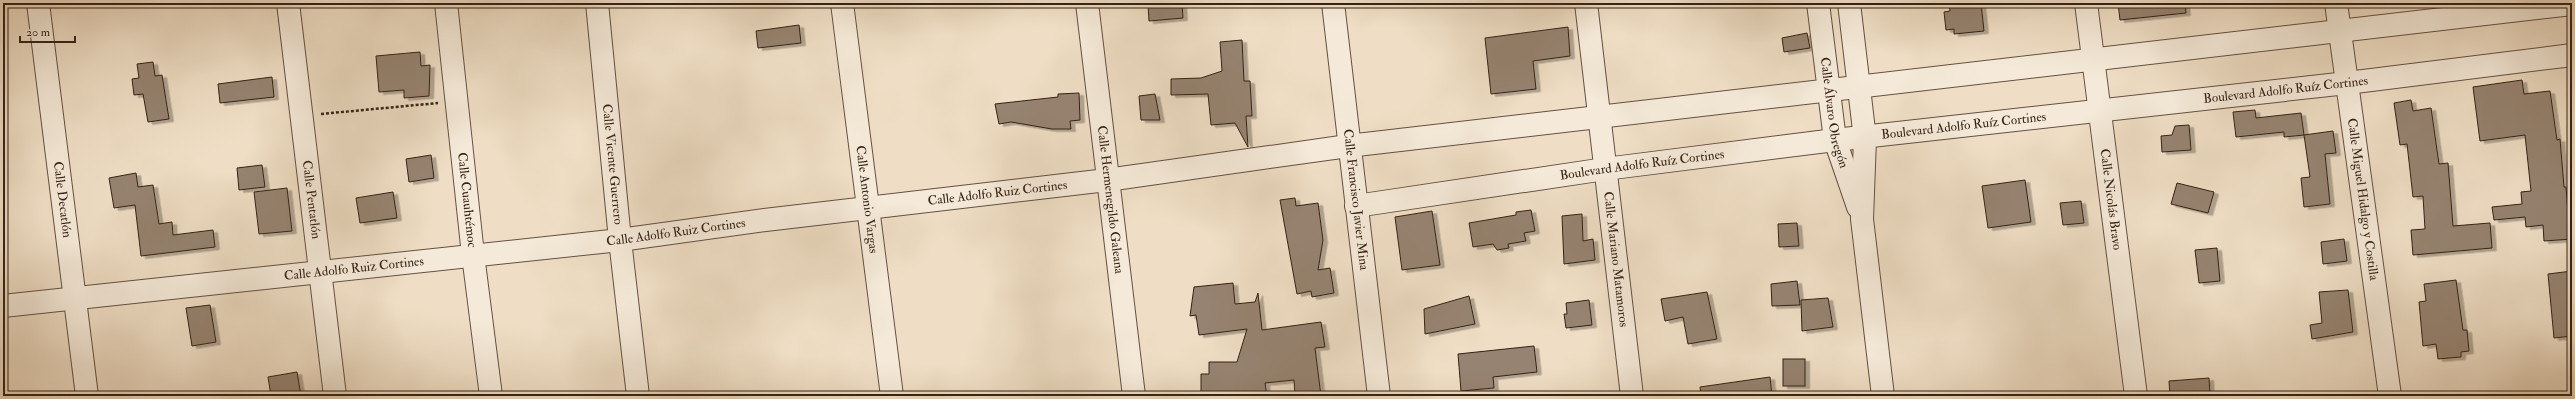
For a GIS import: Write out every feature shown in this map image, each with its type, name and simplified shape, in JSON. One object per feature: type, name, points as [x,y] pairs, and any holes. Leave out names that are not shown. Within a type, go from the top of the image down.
[{"type":"street","name":"Calle Decatlón","points":[[38,3],[87,396]]},
{"type":"street","name":"Calle Pentatlón","points":[[288,3],[335,396]]},
{"type":"street","name":"Calle Cuauhtémoc","points":[[446,3],[473,255],[491,396]]},
{"type":"street","name":"Calle Vicente Guerrero","points":[[597,3],[620,240],[638,396]]},
{"type":"street","name":"Calle Antonio Vargas","points":[[842,3],[892,396]]},
{"type":"street","name":"Calle Hermenegildo Galeana","points":[[1086,3],[1106,180],[1134,396]]},
{"type":"street","name":"Calle Francisco Javier Mina","points":[[1333,3],[1348,146],[1379,396]]},
{"type":"street","name":"Calle Mariano Matamoros","points":[[1586,3],[1632,396]]},
{"type":"street","name":"Calle Álvaro Obregón","points":[[1818,3],[1836,140],[1862,219]]},
{"type":"street","name":"Calle Álvaro Obregón","points":[[1848,3],[1865,139],[1862,219],[1883,396]]},
{"type":"street","name":"Calle Nicolás Bravo","points":[[2086,3],[2136,396]]},
{"type":"street","name":"Calle Miguel Hidalgo y Costilla","points":[[2336,3],[2390,396]]},
{"type":"street","points":[[1829,88],[2572,4]]},
{"type":"street","name":"Boulevard Adolfo Ruíz Cortines","points":[[1356,206],[1605,169],[1836,140],[1865,139],[2347,83],[2572,55]]},
{"type":"street","name":"Calle Adolfo Ruiz Cortines","points":[[3,306],[620,240],[868,208],[1106,180],[1348,146],[1829,88]]},
{"type":"path","points":[[302,116],[456,101]]},
{"type":"building","points":[[1182,3],[1183,18],[1149,21],[1148,5]]},
{"type":"building","points":[[1949,3],[1981,3],[1984,31],[1954,34],[1954,29],[1946,30],[1944,12],[1950,11]]},
{"type":"building","points":[[2118,3],[2185,3],[2186,13],[2120,20]]},
{"type":"building","points":[[799,25],[801,43],[758,48],[756,31]]},
{"type":"building","points":[[1568,27],[1570,56],[1533,61],[1536,89],[1491,94],[1485,38]]},
{"type":"building","points":[[1807,33],[1810,48],[1784,52],[1782,38]]},
{"type":"building","points":[[1242,40],[1244,81],[1250,81],[1252,116],[1246,116],[1248,147],[1235,123],[1211,125],[1208,94],[1171,95],[1171,79],[1201,78],[1222,71],[1220,42]]},
{"type":"building","points":[[420,52],[421,66],[430,65],[429,96],[404,98],[404,90],[379,92],[376,56]]},
{"type":"building","points":[[153,62],[155,76],[162,75],[169,119],[148,122],[143,94],[134,95],[132,79],[139,78],[137,64]]},
{"type":"building","points":[[272,77],[274,97],[220,103],[218,84]]},
{"type":"building","points":[[2522,80],[2524,94],[2550,91],[2557,140],[2560,139],[2568,213],[2572,213],[2572,239],[2544,241],[2543,225],[2526,227],[2525,217],[2494,220],[2492,207],[2522,204],[2521,192],[2531,191],[2525,135],[2480,141],[2473,87]]},
{"type":"building","points":[[1079,93],[1080,120],[1070,121],[1071,129],[1052,129],[1011,122],[999,124],[995,104],[1058,97],[1058,94]]},
{"type":"building","points":[[1155,94],[1160,120],[1141,120],[1139,96]]},
{"type":"building","points":[[2411,100],[2413,111],[2431,108],[2439,164],[2448,163],[2453,226],[2490,223],[2492,248],[2413,255],[2411,230],[2425,229],[2423,196],[2413,197],[2407,144],[2400,145],[2394,103]]},
{"type":"building","points":[[2255,110],[2256,118],[2301,113],[2304,135],[2284,137],[2284,132],[2236,137],[2233,112]]},
{"type":"building","points":[[2189,125],[2191,150],[2162,152],[2161,136],[2172,135],[2175,126]]},
{"type":"building","points":[[2333,131],[2336,153],[2325,154],[2330,204],[2304,207],[2301,178],[2310,177],[2304,135]]},
{"type":"building","points":[[431,155],[434,178],[409,182],[406,159]]},
{"type":"building","points":[[262,165],[265,187],[239,190],[237,168]]},
{"type":"building","points":[[136,173],[138,187],[153,185],[159,224],[172,222],[173,235],[213,230],[215,247],[141,256],[135,205],[114,208],[109,178]]},
{"type":"building","points":[[2025,180],[2031,222],[1988,228],[1982,186]]},
{"type":"building","points":[[2177,183],[2214,192],[2208,213],[2171,204]]},
{"type":"building","points":[[287,188],[292,231],[259,234],[254,192]]},
{"type":"building","points":[[393,192],[397,218],[360,223],[356,198]]},
{"type":"building","points":[[1295,198],[1296,206],[1318,203],[1323,240],[1318,270],[1330,268],[1334,293],[1312,297],[1311,291],[1297,294],[1280,200]]},
{"type":"building","points":[[2081,201],[2084,223],[2063,225],[2060,203]]},
{"type":"building","points":[[1531,210],[1535,231],[1524,233],[1526,241],[1508,244],[1509,248],[1497,250],[1493,244],[1473,247],[1469,223],[1516,215],[1516,212]]},
{"type":"building","points":[[1432,211],[1440,265],[1402,270],[1395,217]]},
{"type":"building","points":[[1582,214],[1583,241],[1593,239],[1595,260],[1564,264],[1562,216]]},
{"type":"building","points":[[1797,223],[1799,246],[1779,247],[1778,224]]},
{"type":"building","points":[[2344,239],[2347,261],[2323,264],[2321,242]]},
{"type":"building","points":[[2217,248],[2220,281],[2199,283],[2195,250]]},
{"type":"building","points":[[2572,271],[2572,336],[2554,338],[2548,274]]},
{"type":"building","points":[[2456,280],[2463,330],[2467,330],[2469,351],[2461,352],[2461,357],[2438,359],[2436,344],[2423,346],[2419,302],[2426,301],[2424,284]]},
{"type":"building","points":[[1797,281],[1800,305],[1772,306],[1771,284]]},
{"type":"building","points":[[1233,283],[1235,304],[1255,302],[1258,293],[1262,330],[1321,322],[1325,347],[1315,348],[1321,396],[1295,396],[1294,380],[1265,383],[1267,396],[1201,396],[1201,374],[1209,374],[1209,362],[1237,362],[1247,329],[1199,335],[1196,315],[1190,316],[1194,287]]},
{"type":"building","points":[[2348,290],[2353,332],[2312,339],[2310,325],[2322,323],[2319,292]]},
{"type":"building","points":[[1707,292],[1717,339],[1688,344],[1683,317],[1665,321],[1661,299]]},
{"type":"building","points":[[1469,296],[1475,324],[1425,334],[1424,309]]},
{"type":"building","points":[[1828,298],[1833,327],[1802,331],[1801,300]]},
{"type":"building","points":[[1589,300],[1592,325],[1566,328],[1564,314],[1567,314],[1566,303]]},
{"type":"building","points":[[210,305],[216,342],[192,346],[186,308]]},
{"type":"building","points":[[1534,346],[1537,372],[1493,377],[1494,388],[1461,391],[1458,354]]},
{"type":"building","points":[[1783,359],[1805,359],[1805,386],[1783,386]]},
{"type":"building","points":[[297,372],[301,396],[271,396],[268,377]]},
{"type":"building","points":[[1770,377],[1772,396],[1701,396],[1700,387]]},
{"type":"building","points":[[2209,378],[2210,394],[2170,396],[2169,381]]}]
